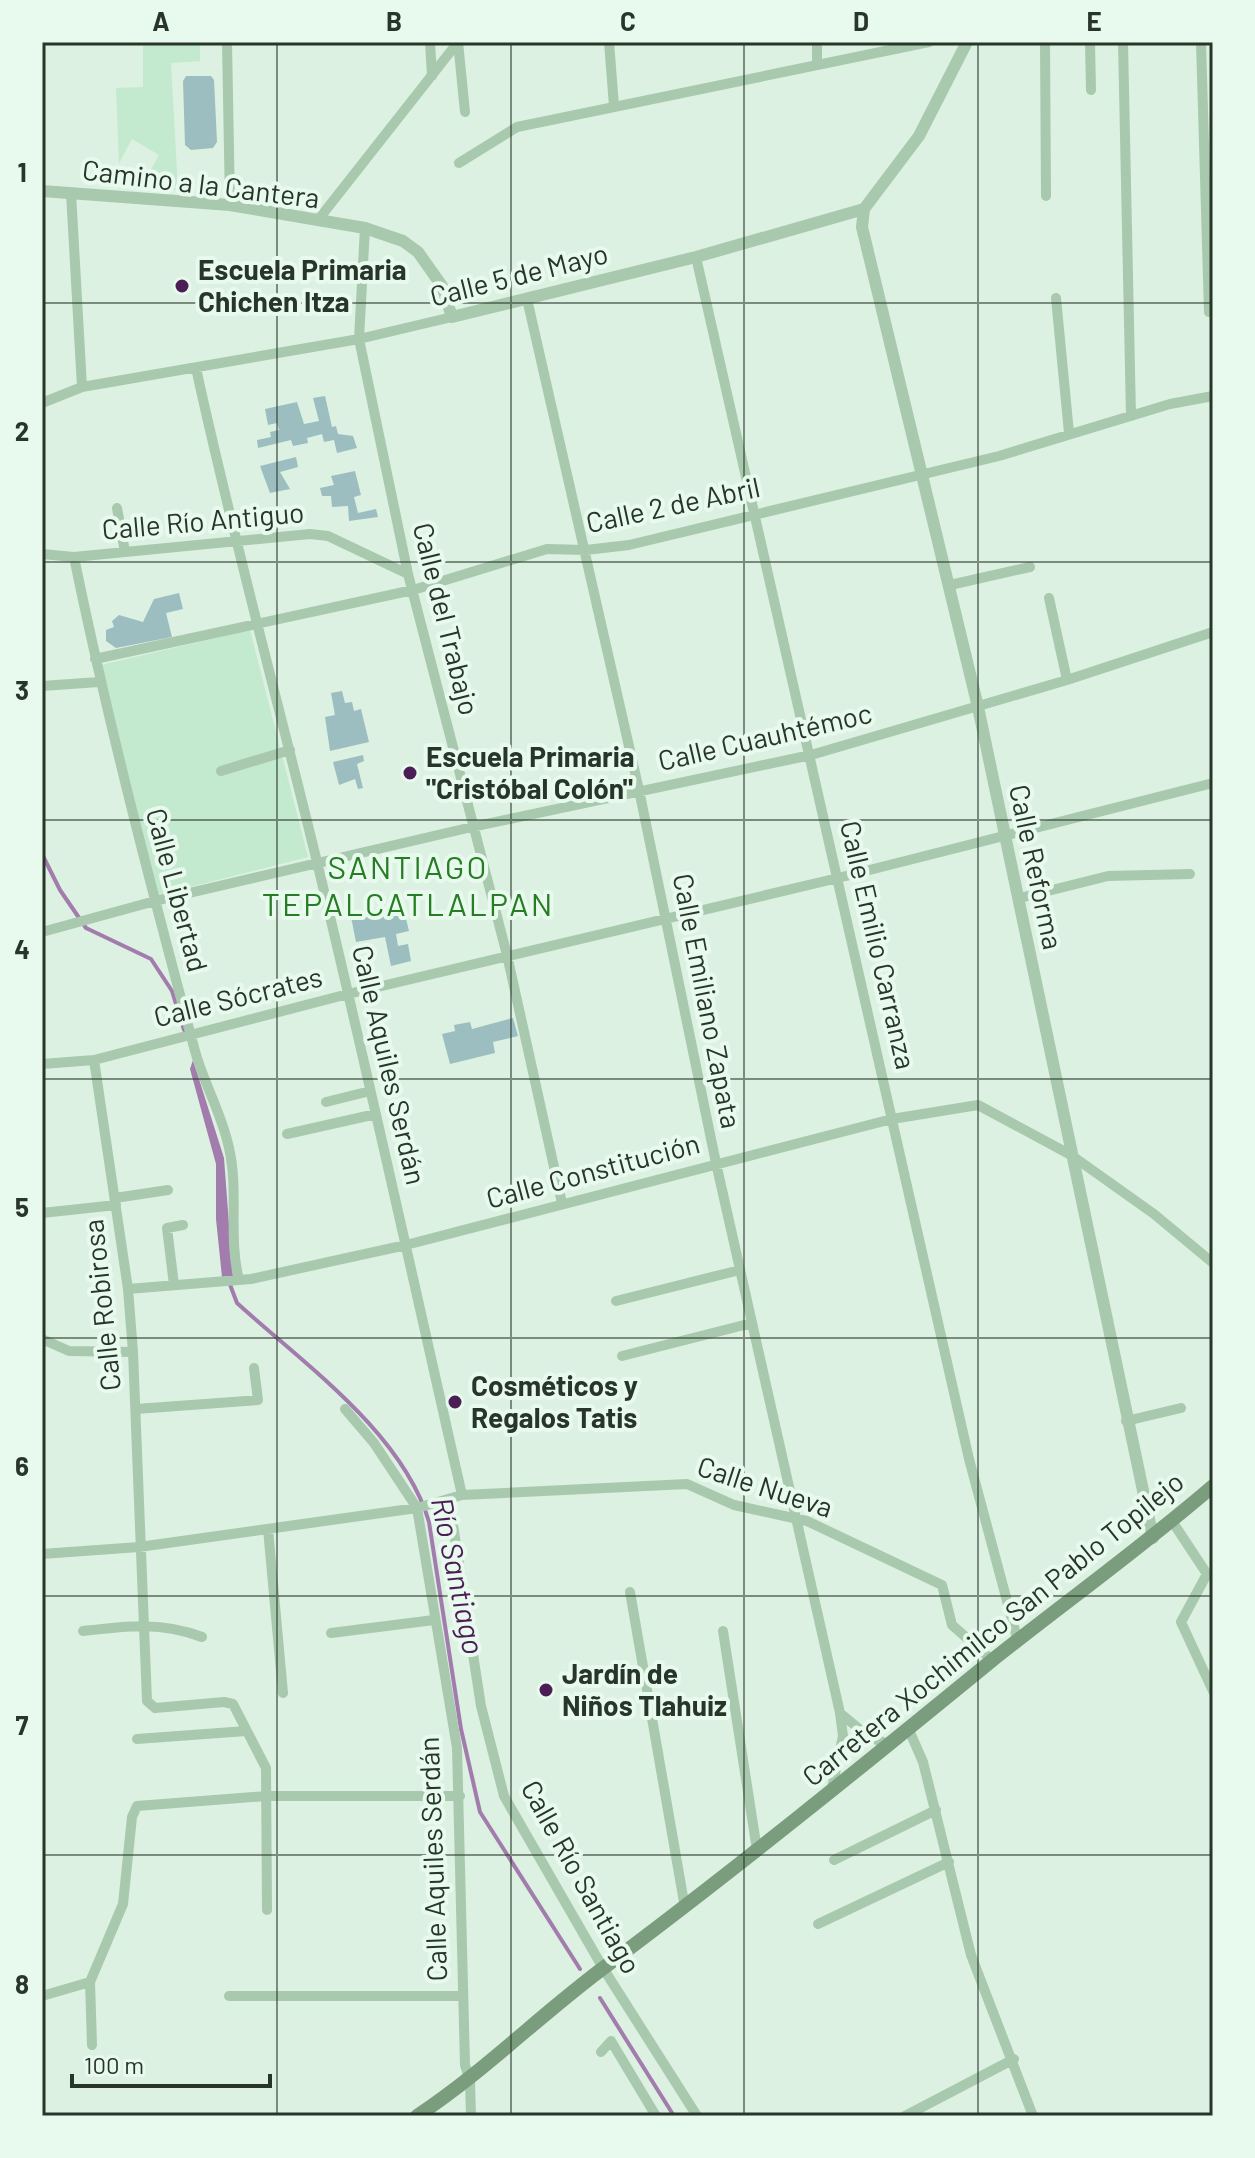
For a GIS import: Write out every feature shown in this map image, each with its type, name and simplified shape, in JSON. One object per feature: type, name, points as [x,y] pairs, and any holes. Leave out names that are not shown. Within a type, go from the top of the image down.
[{"type":"main road","name":"Carretera Xochimilco San Pablo Topilejo","points":[[417,2116],[470,2081],[603,1968],[685,1908],[832,1788],[1153,1538],[1213,1486]]},
{"type":"street","points":[[227,42],[230,205]]},
{"type":"street","points":[[430,42],[432,76]]},
{"type":"street","points":[[318,220],[458,42]]},
{"type":"street","points":[[458,42],[465,112]]},
{"type":"street","points":[[609,42],[614,106]]},
{"type":"street","points":[[817,42],[817,64]]},
{"type":"street","points":[[459,163],[517,127],[929,42]]},
{"type":"street","points":[[864,209],[919,136],[967,42]]},
{"type":"street","points":[[1045,42],[1046,196]]},
{"type":"street","points":[[1090,42],[1091,90]]},
{"type":"street","points":[[1123,42],[1131,416]]},
{"type":"street","points":[[1201,42],[1209,312],[1213,313]]},
{"type":"street","name":"Camino a la Cantera","points":[[42,191],[230,205],[365,228],[403,241],[418,252],[442,286],[452,317]]},
{"type":"street","points":[[71,193],[82,387]]},
{"type":"street","name":"Calle 5 de Mayo","points":[[42,403],[82,387],[359,339],[696,257],[864,209]]},
{"type":"street","name":"Calle Reforma","points":[[864,209],[862,227],[925,474],[1020,898],[1126,1421],[1153,1538]]},
{"type":"street","name":"Calle del Trabajo","points":[[365,228],[359,339],[408,574],[507,955],[562,1203]]},
{"type":"street","name":"Calle Emilio Carranza","points":[[696,257],[969,1459],[1018,1642]]},
{"type":"street","points":[[1056,298],[1069,433]]},
{"type":"street","name":"Calle Emiliano Zapata","points":[[527,299],[586,550],[667,917],[716,1163],[840,1713],[843,1736],[832,1788]]},
{"type":"street","name":"Calle Aquiles Serdán","points":[[196,368],[234,542],[290,750],[348,994],[462,1495]]},
{"type":"street","name":"Calle 2 de Abril","points":[[95,659],[413,590],[547,549],[586,550],[629,545],[925,474],[1213,396]]},
{"type":"street","points":[[117,508],[125,552]]},
{"type":"street","name":"Calle Río Antiguo","points":[[42,554],[74,557],[191,543],[234,542],[287,533],[328,536],[408,574]]},
{"type":"street","name":"Calle Libertad","points":[[74,557],[99,682],[155,901],[191,1033],[229,1147],[233,1244],[238,1280]]},
{"type":"street","points":[[950,585],[1030,567]]},
{"type":"street","points":[[1049,598],[1067,680]]},
{"type":"street","name":"Calle Cuauhtémoc","points":[[42,932],[155,901],[472,827],[811,755],[1067,680],[1213,632]]},
{"type":"street","points":[[42,686],[99,682]]},
{"type":"street","points":[[221,771],[290,750]]},
{"type":"street","name":"Calle Sócrates","points":[[42,1064],[94,1060],[348,994],[838,878],[1213,783]]},
{"type":"street","points":[[1020,898],[1108,876],[1190,874]]},
{"type":"street","name":"Calle Robirosa","points":[[94,1060],[128,1289],[149,1707],[230,1702],[246,1731]]},
{"type":"street","points":[[326,1102],[370,1091]]},
{"type":"street","name":"Calle Constitución","points":[[128,1289],[238,1280],[406,1245],[892,1119],[978,1105],[1071,1155],[1154,1214],[1213,1263]]},
{"type":"street","points":[[287,1134],[376,1114]]},
{"type":"street","points":[[42,1213],[168,1190]]},
{"type":"street","points":[[174,1285],[167,1228],[183,1225]]},
{"type":"street","points":[[616,1301],[740,1270]]},
{"type":"street","points":[[622,1356],[752,1323]]},
{"type":"street","points":[[42,1339],[69,1351],[133,1352]]},
{"type":"street","points":[[136,1409],[258,1400],[254,1368]]},
{"type":"street","points":[[1126,1421],[1181,1408]]},
{"type":"street","points":[[345,1409],[374,1443],[419,1508]]},
{"type":"street","name":"Calle Nueva","points":[[42,1554],[139,1547],[419,1508],[462,1495],[687,1484],[734,1505],[795,1521],[807,1521],[942,1585],[952,1625],[993,1661]]},
{"type":"street","name":"Calle Río Santiago","points":[[449,1499],[481,1706],[504,1796],[603,1968],[697,2116]]},
{"type":"street","name":"Calle Aquiles Serdán","points":[[419,1508],[434,1620],[457,1748],[462,1996],[471,2116]]},
{"type":"street","points":[[1172,1521],[1207,1574],[1181,1622],[1211,1684]]},
{"type":"street","points":[[268,1529],[283,1693]]},
{"type":"street","points":[[630,1592],[685,1908]]},
{"type":"street","points":[[331,1633],[434,1620]]},
{"type":"street","points":[[83,1631],[143,1624],[169,1626],[202,1637]]},
{"type":"street","points":[[723,1631],[757,1850]]},
{"type":"street","points":[[840,1713],[869,1737],[891,1745]]},
{"type":"street","points":[[909,1730],[936,1810],[971,1955],[1014,2059],[1033,2116]]},
{"type":"street","points":[[137,1739],[246,1731],[266,1768],[267,1910]]},
{"type":"street","points":[[92,2045],[90,1982],[123,1904],[132,1817],[137,1806],[266,1796],[460,1796]]},
{"type":"street","points":[[834,1860],[936,1810]]},
{"type":"street","points":[[818,1924],[949,1862]]},
{"type":"street","points":[[42,1996],[90,1982]]},
{"type":"street","points":[[229,1996],[462,1996]]},
{"type":"street","points":[[601,2052],[611,2041],[656,2116]]},
{"type":"street","points":[[905,2116],[1014,2059]]},
{"type":"shaded area","points":[[143,42],[200,42],[200,61],[171,63],[178,190],[159,189],[159,173],[148,175],[159,155],[132,139],[119,163],[116,88],[143,87]]},
{"type":"shaded area","points":[[186,76],[211,76],[214,80],[217,142],[213,148],[191,150],[185,145],[183,81]]},
{"type":"shaded area","points":[[325,396],[332,427],[336,426],[338,434],[353,436],[357,448],[337,453],[334,440],[324,442],[322,434],[307,438],[308,443],[293,446],[291,440],[258,448],[257,440],[271,437],[270,432],[279,430],[277,423],[268,425],[265,409],[297,402],[304,424],[319,421],[313,398]]},
{"type":"shaded area","points":[[296,457],[298,467],[280,472],[290,489],[270,493],[260,466]]},
{"type":"shaded area","points":[[355,471],[361,495],[354,497],[358,513],[376,509],[378,517],[349,521],[348,506],[332,507],[331,496],[322,496],[320,488],[334,485],[331,476]]},
{"type":"shaded area","points":[[179,593],[183,609],[166,613],[172,637],[116,648],[106,641],[106,630],[114,627],[112,621],[119,615],[143,622],[154,599]]},
{"type":"shaded area","points":[[250,630],[308,857],[158,895],[101,665]]},
{"type":"shaded area","points":[[342,691],[345,703],[352,702],[354,711],[361,709],[369,742],[330,751],[325,717],[335,715],[331,693]]},
{"type":"shaded area","points":[[363,755],[364,761],[357,764],[363,788],[358,789],[355,779],[339,785],[333,762]]},
{"type":"shaded area","points":[[403,906],[409,931],[396,934],[398,946],[408,944],[411,961],[391,966],[385,937],[356,942],[351,917]]},
{"type":"shaded area","points":[[513,1018],[518,1036],[493,1042],[495,1053],[450,1064],[442,1034],[455,1031],[454,1025],[470,1022],[472,1029]]},
{"type":"shaded area","points":[[193,1060],[224,1158],[233,1277],[222,1277],[216,1219],[216,1164],[190,1069]]},
{"type":"waterway","name":"Río Santiago","points":[[42,854],[60,890],[86,928],[151,959],[172,991],[184,1030]]},
{"type":"waterway","name":"Río Santiago","points":[[229,1282],[237,1303],[320,1376],[374,1430],[416,1490],[429,1522],[461,1729],[480,1812],[580,1969]]},
{"type":"waterway","name":"Río Santiago","points":[[600,1998],[674,2116]]},
{"type":"place","name":"Escuela Primaria Chichen Itza","points":[[182,286]]},
{"type":"place","name":"Escuela Primaria \"Cristóbal Colón\"","points":[[410,773]]},
{"type":"place","name":"Cosméticos y Regalos Tatis","points":[[455,1402]]},
{"type":"place","name":"Jardín de Niños Tlahuiz","points":[[546,1690]]},
{"type":"district","name":"SANTIAGO TEPALCATLALPAN","points":[[408,886]]}]
